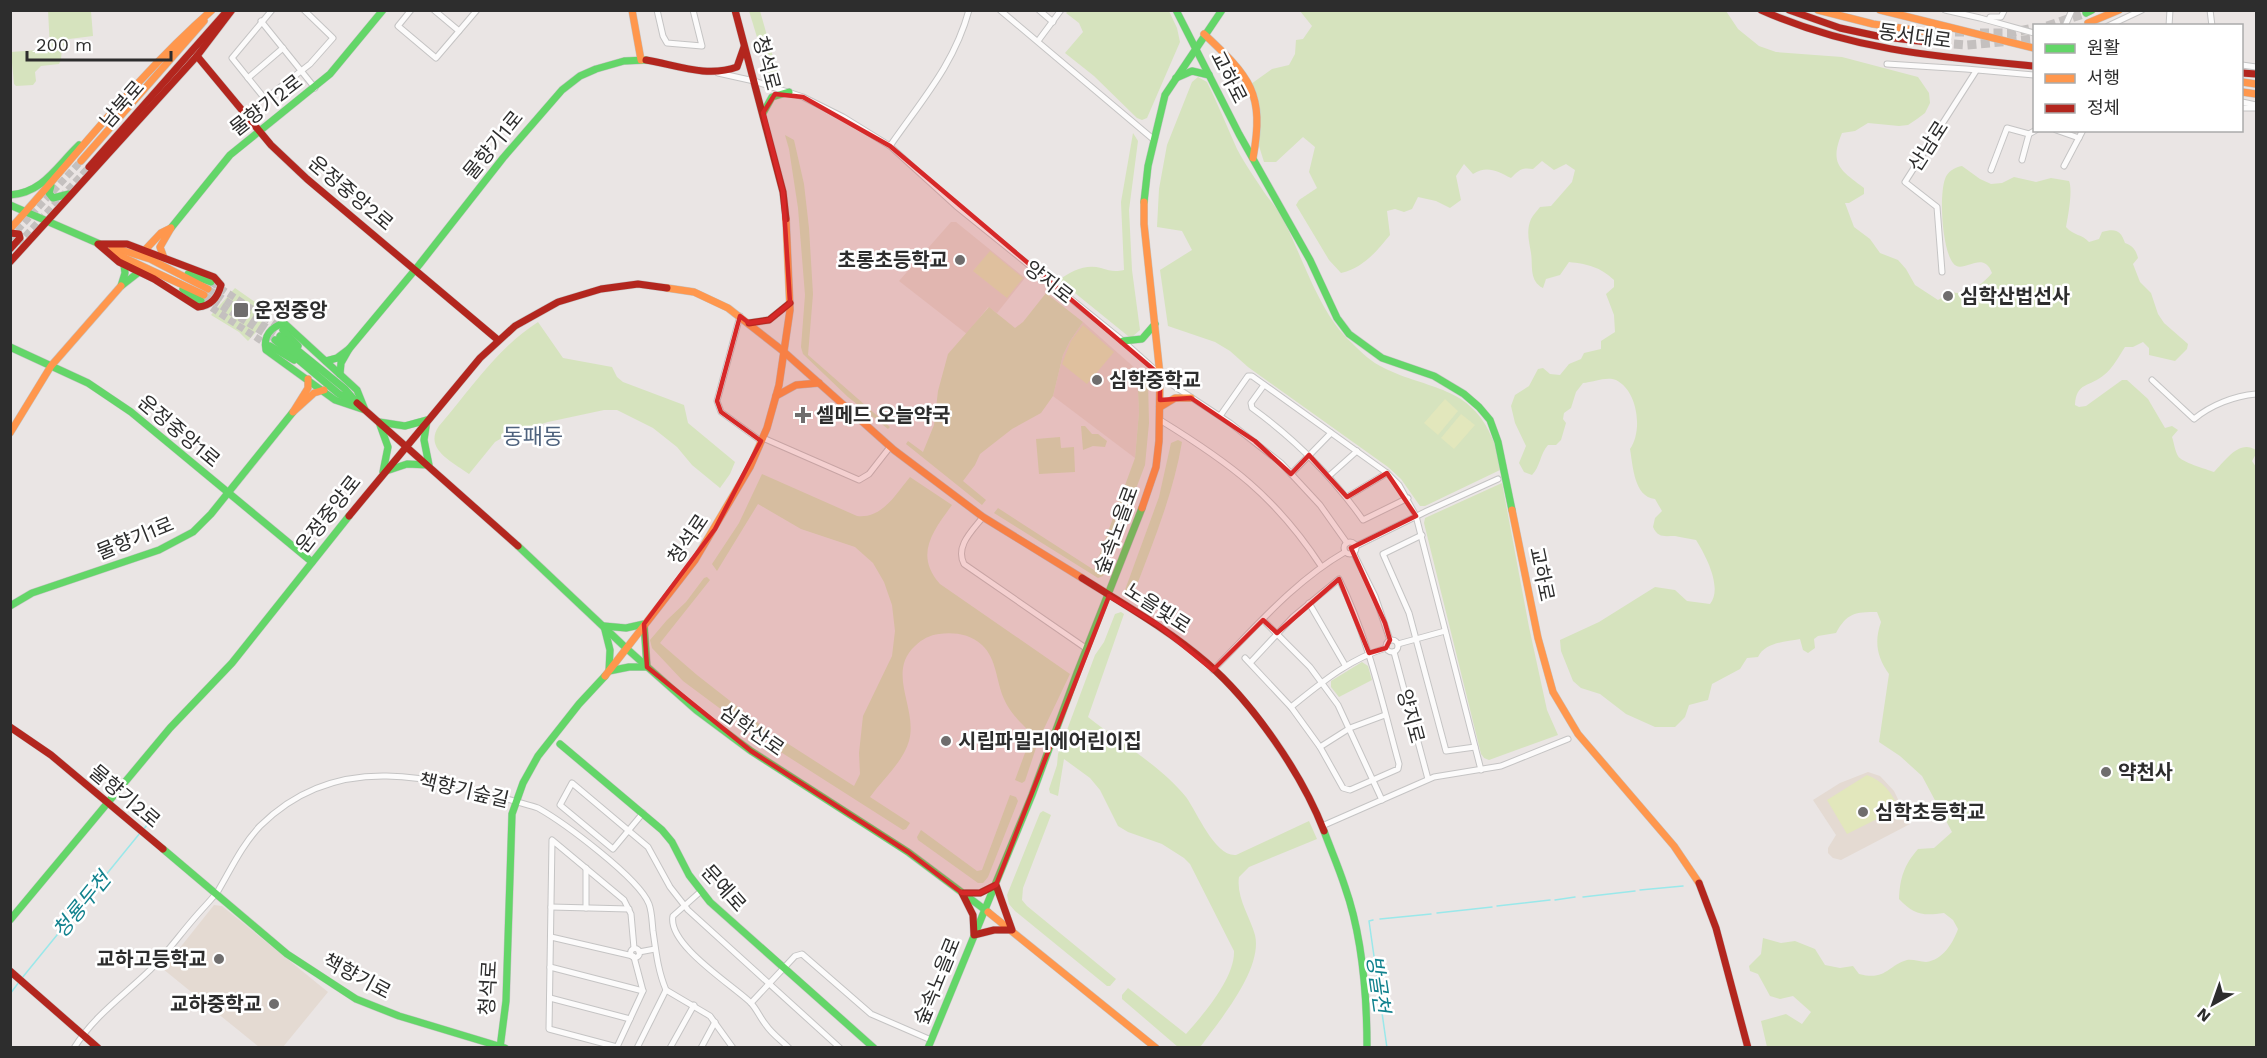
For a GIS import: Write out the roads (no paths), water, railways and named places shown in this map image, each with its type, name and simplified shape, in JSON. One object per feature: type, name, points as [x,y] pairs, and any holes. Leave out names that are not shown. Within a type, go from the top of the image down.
[{"type":"main road","points":[[10,249],[21,238],[19,234],[10,231],[26,212],[186,32],[213,10]]},
{"type":"main road","name":"남북로","points":[[81,161],[213,10]]},
{"type":"main road","points":[[10,262],[197,56],[230,10]]},
{"type":"main road","name":"남북로","points":[[89,167],[230,10]]},
{"type":"main road","name":"물향기2로","points":[[171,228],[230,155],[330,74],[383,10]]},
{"type":"main road","points":[[632,10],[641,60]]},
{"type":"main road","name":"청석로","points":[[500,1047],[506,1001],[512,814],[523,783],[538,756],[579,704],[609,671],[695,560],[738,490],[762,440],[776,396],[790,303],[783,192],[735,10]]},
{"type":"main road","name":"교하로","points":[[1176,10],[1253,158],[1310,260],[1337,318],[1349,334],[1382,358],[1445,382],[1479,407],[1490,420],[1498,442],[1538,638],[1553,692],[1578,734],[1674,846],[1702,887],[1716,928],[1748,1047]]},
{"type":"main road","name":"숲속노을로","points":[[928,1047],[996,885],[1152,482],[1156,467],[1160,420],[1160,375],[1148,274],[1144,206],[1148,166],[1165,95],[1222,10]]},
{"type":"main road","name":"동서대로","points":[[1761,10],[1807,31],[1850,43],[1937,56],[2033,66]]},
{"type":"main road","points":[[1789,10],[1840,28],[1877,36],[1927,42]]},
{"type":"main road","points":[[1818,10],[1878,26],[1928,32]]},
{"type":"main road","name":"동서대로","points":[[1880,10],[2033,48]]},
{"type":"main road","points":[[2088,22],[2119,10]]},
{"type":"main road","name":"교하로","points":[[1204,34],[1237,64],[1255,92],[1258,122],[1253,158]]},
{"type":"main road","points":[[717,73],[737,67],[744,45]]},
{"type":"main road","name":"운정중앙2로","points":[[197,56],[271,145],[307,179],[498,340]]},
{"type":"main road","name":"물향기1로","points":[[349,349],[416,270],[508,151],[549,103],[569,84],[591,71],[614,64],[641,60],[717,73]]},
{"type":"main road","points":[[1176,78],[1192,71],[1209,75]]},
{"type":"main road","points":[[763,113],[768,99],[775,94],[789,92]]},
{"type":"main road","points":[[10,195],[26,195],[37,189],[71,152],[93,134]]},
{"type":"main road","points":[[53,181],[49,193],[52,198],[65,196],[74,190]]},
{"type":"main road","points":[[10,205],[99,244],[121,258],[206,292],[170,268],[125,250],[99,244]]},
{"type":"main road","points":[[144,250],[161,233],[171,228]]},
{"type":"main road","points":[[164,258],[160,247],[171,228]]},
{"type":"main road","points":[[99,244],[127,244],[214,277],[221,285],[220,291],[210,305],[204,308],[198,307],[178,293],[124,265],[99,244]]},
{"type":"main road","points":[[121,286],[125,273],[124,265]]},
{"type":"main road","points":[[10,433],[51,366],[121,286],[139,272]]},
{"type":"main road","name":"운정중앙로","points":[[10,920],[170,728],[232,663],[383,472],[498,340],[532,315],[558,302],[601,290],[638,284],[694,292],[729,308],[749,323]]},
{"type":"main road","points":[[749,323],[769,320],[790,303]]},
{"type":"main road","points":[[284,323],[289,326],[357,390],[365,410],[335,400],[266,350],[264,341],[275,326],[284,323]]},
{"type":"main road","name":"노을빛로","points":[[749,323],[890,447],[983,517],[1182,642],[1213,670],[1251,710],[1303,787],[1323,826],[1346,889],[1357,932],[1366,1006],[1367,1047]]},
{"type":"main road","points":[[1123,340],[1135,342],[1145,339],[1155,324]]},
{"type":"main road","points":[[277,338],[311,361],[345,389],[357,403],[339,394],[277,338]]},
{"type":"main road","name":"운정중앙1로","points":[[10,347],[88,383],[131,412],[227,494],[312,562]]},
{"type":"main road","points":[[326,361],[337,358],[349,349]]},
{"type":"main road","points":[[340,374],[341,363],[349,349]]},
{"type":"main road","points":[[293,412],[308,388],[308,380]]},
{"type":"main road","points":[[776,396],[796,385],[819,383]]},
{"type":"main road","points":[[293,412],[314,393],[324,390]]},
{"type":"main road","points":[[1160,407],[1174,398],[1191,398]]},
{"type":"main road","name":"심학산로","points":[[357,403],[492,521],[626,648],[696,710],[751,751],[908,852],[1012,930],[1156,1047]]},
{"type":"main road","name":"물향기1로","points":[[10,606],[32,593],[173,544],[202,523],[293,412]]},
{"type":"main road","points":[[427,420],[424,440],[429,465],[407,464],[383,472],[388,447],[379,422],[405,426],[427,420]]},
{"type":"main road","points":[[645,624],[644,646],[647,667],[629,667],[609,671],[610,650],[604,626],[626,628],[645,624]]},
{"type":"main road","name":"물향기2로","points":[[10,728],[51,755],[216,893]]},
{"type":"main road","name":"문예로","points":[[560,744],[667,836],[700,892],[845,1024],[874,1047]]},
{"type":"main road","points":[[996,885],[1012,930],[994,930],[974,935],[973,915],[962,893],[980,893],[996,885]]},
{"type":"main road","name":"책향기로","points":[[216,893],[287,954],[356,999],[399,1016],[505,1047]]},
{"type":"main road","points":[[10,971],[98,1047]]},
{"type":"street","points":[[272,10],[232,58],[265,99],[301,71],[333,38],[304,10]]},
{"type":"street","points":[[411,10],[398,26],[436,58],[477,10]]},
{"type":"street","points":[[434,10],[459,32]]},
{"type":"street","points":[[657,10],[667,43],[702,46],[693,10]]},
{"type":"street","points":[[890,146],[949,63],[964,29],[969,10]]},
{"type":"street","points":[[1000,10],[1153,139]]},
{"type":"street","points":[[1039,10],[1053,22]]},
{"type":"street","points":[[1038,41],[1061,10]]},
{"type":"street","points":[[1945,10],[2033,33]]},
{"type":"street","points":[[1979,10],[1980,18]]},
{"type":"street","points":[[2066,24],[2072,10]]},
{"type":"street","points":[[2112,24],[2142,10]]},
{"type":"street","points":[[1989,20],[1990,17],[2001,17],[2004,11]]},
{"type":"street","points":[[261,21],[315,88]]},
{"type":"street","points":[[248,78],[283,48]]},
{"type":"street","points":[[1887,64],[1976,71],[1986,69],[2033,75]]},
{"type":"street","name":"산남로","points":[[1942,272],[1937,207],[1905,182],[1976,71]]},
{"type":"street","name":"양지로","points":[[717,73],[754,81],[803,97],[843,117],[890,146],[956,206],[1123,340],[1160,375],[1255,441],[1320,505],[1347,543]]},
{"type":"street","points":[[1991,170],[2007,128],[2029,134],[2033,132]]},
{"type":"street","points":[[2062,132],[2079,138]]},
{"type":"street","points":[[2064,166],[2082,132]]},
{"type":"street","points":[[2022,160],[2029,134]]},
{"type":"street","points":[[740,316],[717,401],[721,412],[762,440],[859,480],[869,474],[890,447]]},
{"type":"street","points":[[1220,416],[1248,376],[1252,376],[1387,473],[1399,485],[1408,498],[1422,535],[1481,770]]},
{"type":"street","points":[[2152,380],[2194,419],[2207,408],[2243,395],[2256,394]]},
{"type":"street","points":[[1264,385],[1251,403],[1252,408],[1309,455],[1347,497],[1363,520],[1408,498]]},
{"type":"street","points":[[1160,420],[1216,455],[1249,480],[1287,519],[1321,566]]},
{"type":"street","points":[[1291,474],[1330,432]]},
{"type":"street","points":[[1329,476],[1357,451]]},
{"type":"street","points":[[1347,497],[1387,473]]},
{"type":"street","points":[[1390,640],[1375,596],[1354,554],[1356,546],[1498,479]]},
{"type":"street","points":[[983,517],[961,547],[964,564],[1087,649]]},
{"type":"street","points":[[1422,535],[1383,554],[1405,604],[1446,751],[1475,747]]},
{"type":"street","points":[[1345,552],[1344,548],[1347,543],[1351,542],[1356,546]]},
{"type":"street","points":[[1213,670],[1284,598],[1321,566],[1345,552]]},
{"type":"street","points":[[1345,552],[1350,555],[1354,554]]},
{"type":"street","points":[[1245,658],[1291,706],[1320,747],[1343,788],[1350,790],[1398,769],[1399,764],[1369,653],[1356,615],[1339,579],[1277,633],[1250,663]]},
{"type":"street","points":[[1309,603],[1345,665]]},
{"type":"street","points":[[1263,620],[1323,682],[1350,728],[1382,800]]},
{"type":"street","points":[[1398,644],[1445,631]]},
{"type":"street","points":[[1390,640],[1395,640],[1398,644]]},
{"type":"street","points":[[1386,648],[1390,640]]},
{"type":"street","points":[[1386,648],[1394,652],[1398,644]]},
{"type":"street","points":[[1291,706],[1345,665],[1369,653],[1386,648]]},
{"type":"street","name":"양지로","points":[[1394,652],[1428,779]]},
{"type":"street","points":[[1320,747],[1350,728],[1385,715]]},
{"type":"street","points":[[1323,826],[1428,779],[1501,766],[1568,740]]},
{"type":"street","name":"책향기숲길","points":[[74,1047],[98,1016],[155,964],[216,893],[238,855],[258,828],[285,803],[308,790],[350,779],[393,776],[435,780],[538,808],[553,816],[638,886],[650,906],[655,949],[666,990]]},
{"type":"street","points":[[643,813],[628,829],[613,849],[560,806],[572,783],[628,829],[648,847],[670,887],[684,905],[768,984],[840,1047]]},
{"type":"street","points":[[552,840],[586,868],[624,900],[632,914],[635,954],[644,991],[617,1047],[549,1029],[552,840]]},
{"type":"street","points":[[586,868],[586,908]]},
{"type":"street","points":[[700,892],[676,912],[672,921],[682,944],[750,1003],[766,1026],[789,1047]]},
{"type":"street","points":[[551,907],[629,909]]},
{"type":"street","points":[[551,937],[635,954],[655,949]]},
{"type":"street","points":[[750,1003],[799,954],[806,956],[865,1010],[931,1040]]},
{"type":"street","points":[[550,967],[644,991]]},
{"type":"street","points":[[637,1047],[666,990],[710,1016],[733,1047]]},
{"type":"street","points":[[550,998],[630,1019]]},
{"type":"street","points":[[670,1047],[694,1005]]},
{"type":"street","points":[[701,1047],[716,1022]]},
{"type":"waterway","name":"청룡두천","points":[[143,830],[154,816]]},
{"type":"waterway","name":"청룡두천","points":[[22,978],[140,833]]},
{"type":"waterway","points":[[1640,890],[1683,886]]},
{"type":"waterway","points":[[1583,897],[1635,891]]},
{"type":"waterway","points":[[1555,900],[1575,897]]},
{"type":"waterway","points":[[1497,906],[1550,900]]},
{"type":"waterway","points":[[1437,913],[1492,907]]},
{"type":"waterway","points":[[1380,919],[1431,914]]},
{"type":"waterway","name":"방골천","points":[[1373,920],[1369,921],[1387,1048]]},
{"type":"waterway","name":"청룡두천","points":[[10,994],[19,982]]},
{"type":"tunnel","points":[[2053,24],[2086,13]]},
{"type":"tunnel","points":[[1980,33],[2009,33],[2033,28]]},
{"type":"tunnel","points":[[1928,32],[1964,32]]},
{"type":"tunnel","points":[[1927,42],[1967,45],[2033,39]]},
{"type":"tunnel","points":[[10,238],[81,161]]},
{"type":"tunnel","points":[[18,244],[89,167]]},
{"type":"tunnel","points":[[211,282],[281,328]]},
{"type":"tunnel","points":[[208,289],[280,336]]},
{"type":"tunnel","points":[[204,295],[275,340]]},
{"type":"tunnel","points":[[203,302],[269,346]]},
{"type":"place","name":"초롱초등학교","points":[[960,260]]},
{"type":"place","name":"심학산법선사","points":[[1948,296]]},
{"type":"place","name":"운정중앙","points":[[241,310]]},
{"type":"place","name":"심학중학교","points":[[1097,380]]},
{"type":"place","name":"셀메드 오늘약국","points":[[803,415]]},
{"type":"place","name":"시립파밀리에어린이집","points":[[946,741]]},
{"type":"place","name":"약천사","points":[[2106,772]]},
{"type":"place","name":"심학초등학교","points":[[1863,812]]},
{"type":"place","name":"교하고등학교","points":[[219,959]]},
{"type":"place","name":"교하중학교","points":[[274,1004]]},
{"type":"district","name":"동패동","points":[[533,436]]}]
